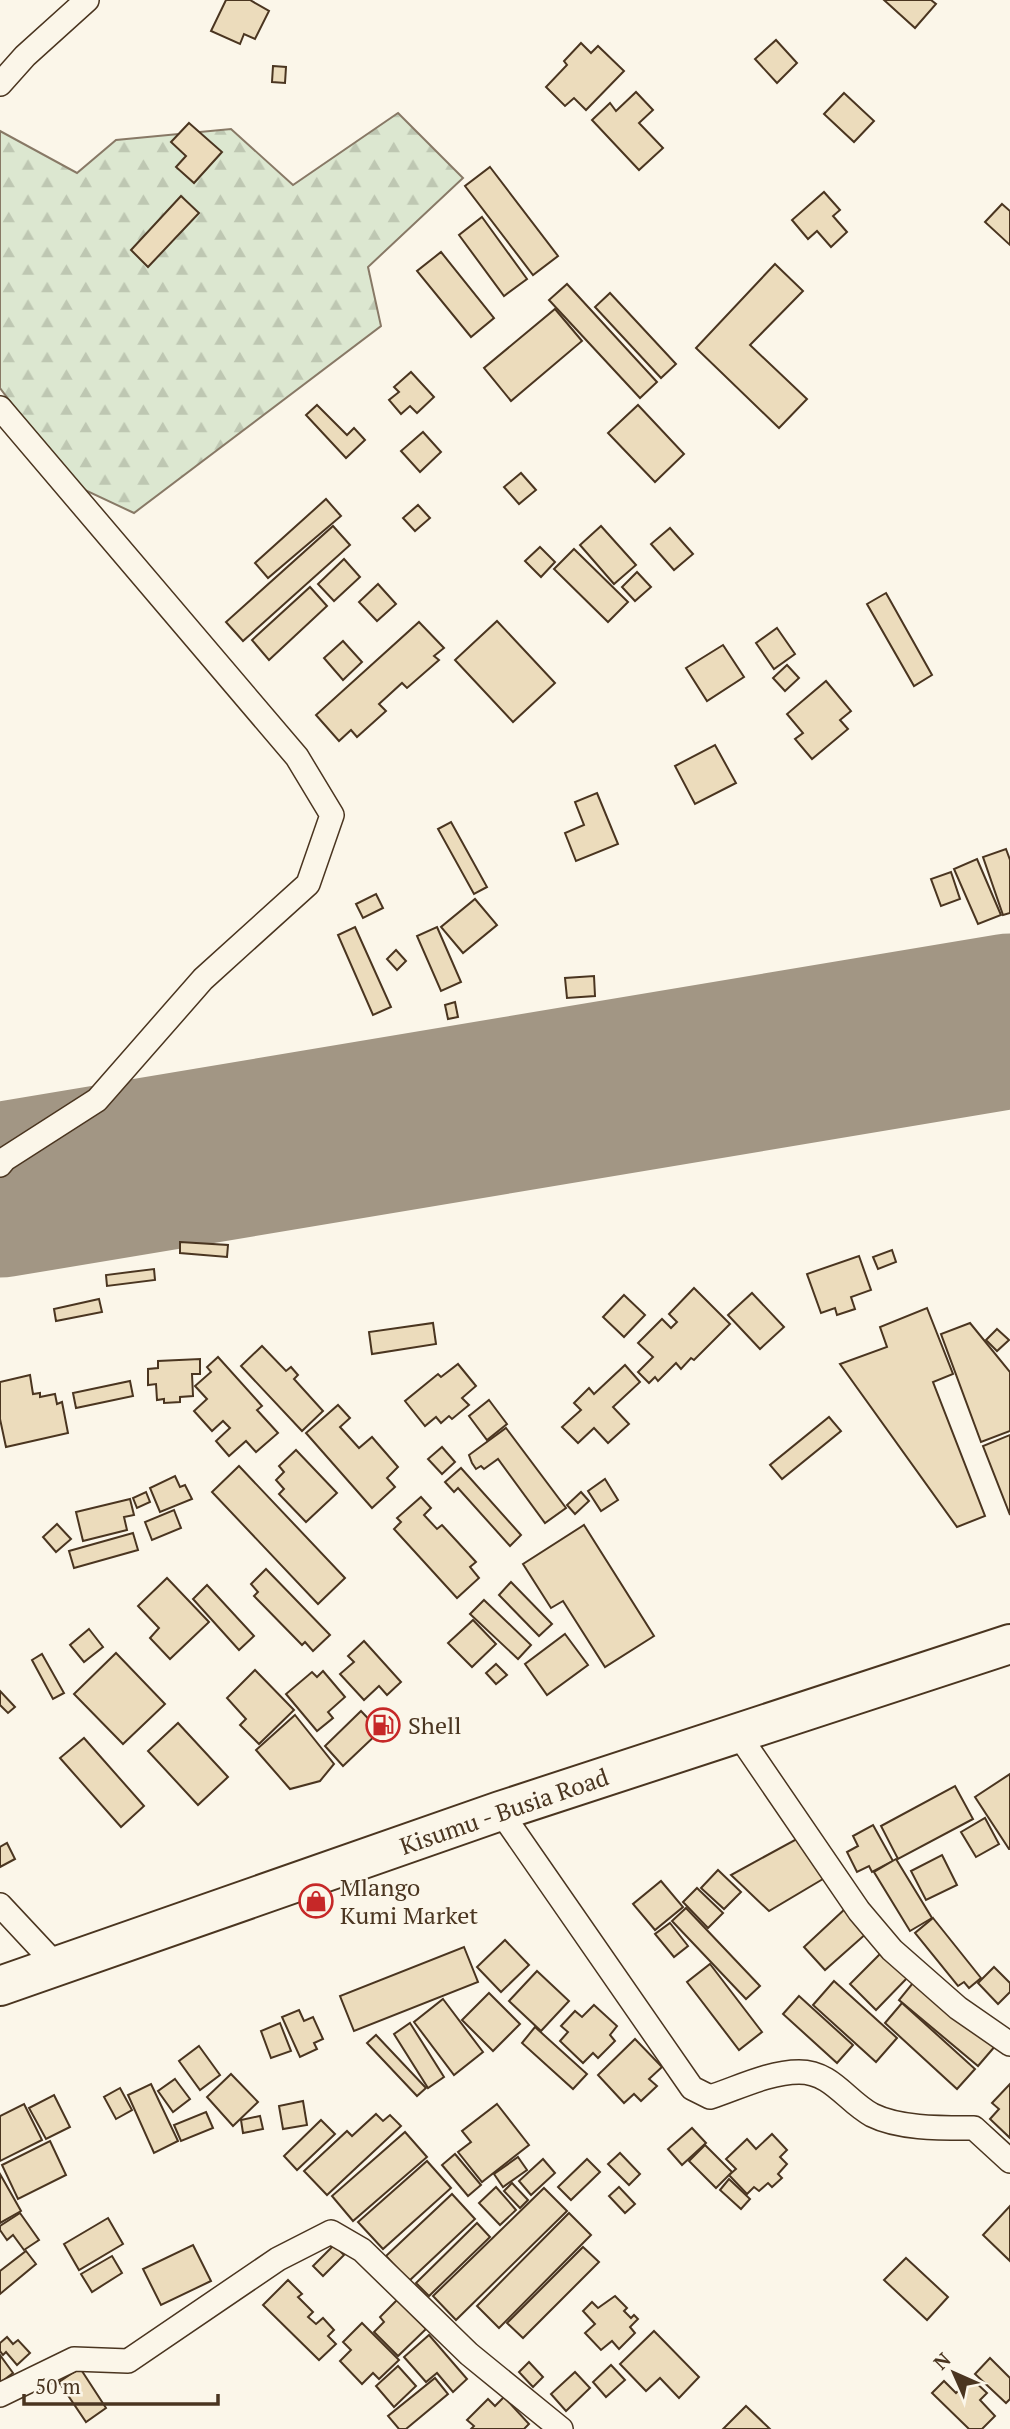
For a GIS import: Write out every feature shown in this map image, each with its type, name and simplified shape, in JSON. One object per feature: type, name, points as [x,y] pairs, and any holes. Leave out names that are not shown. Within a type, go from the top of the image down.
[{"type":"highway","name":"Kisumu - Busia Road","points":[[0,1986],[500,1811],[1010,1644]]},
{"type":"street","points":[[0,84],[25,56],[87,0]]},
{"type":"street","points":[[0,408],[297,757],[332,814],[308,884],[203,979],[97,1100],[5,1159],[0,1165]]},
{"type":"street","points":[[737,1734],[859,1910],[892,1950],[958,2008],[1010,2044]]},
{"type":"street","points":[[500,1811],[692,2088],[710,2097],[764,2078],[800,2072],[830,2080],[873,2115],[929,2129],[974,2127],[1010,2161]]},
{"type":"street","points":[[0,1905],[57,1966]]},
{"type":"street","points":[[0,2395],[74,2359],[128,2361],[278,2259],[331,2232],[362,2250],[469,2354],[561,2429]]},
{"type":"green space","points":[[398,113],[463,178],[368,267],[381,326],[134,513],[72,484],[0,388],[0,131],[77,173],[116,140],[231,129],[293,185]]},
{"type":"building","points":[[226,0],[250,0],[269,11],[255,39],[244,34],[240,44],[211,31]]},
{"type":"building","points":[[884,0],[931,0],[936,4],[915,28]]},
{"type":"building","points":[[776,40],[797,63],[777,83],[755,59]]},
{"type":"building","points":[[581,43],[591,53],[598,46],[624,71],[586,110],[574,98],[565,106],[546,87],[567,65],[564,61]]},
{"type":"building","points":[[273,66],[286,67],[285,83],[272,82]]},
{"type":"building","points":[[636,92],[653,110],[639,123],[663,148],[639,170],[592,120],[610,103],[616,111]]},
{"type":"building","points":[[844,93],[874,121],[854,142],[824,114]]},
{"type":"building","points":[[189,123],[222,152],[194,183],[176,167],[186,156],[171,142]]},
{"type":"building","points":[[490,167],[558,256],[533,275],[465,186]]},
{"type":"building","points":[[824,192],[840,210],[833,216],[847,232],[831,247],[817,231],[808,239],[792,220]]},
{"type":"building","points":[[181,196],[199,213],[148,267],[131,250]]},
{"type":"building","points":[[1002,204],[1010,211],[1010,245],[985,222]]},
{"type":"building","points":[[482,217],[527,279],[504,296],[459,235]]},
{"type":"building","points":[[441,252],[494,318],[471,337],[417,271]]},
{"type":"building","points":[[775,264],[803,291],[750,345],[807,399],[779,428],[696,348]]},
{"type":"building","points":[[567,284],[657,382],[640,398],[549,300]]},
{"type":"building","points":[[610,293],[676,364],[661,378],[595,307]]},
{"type":"building","points":[[555,309],[582,341],[511,401],[484,368]]},
{"type":"building","points":[[411,372],[434,397],[417,413],[410,406],[401,414],[389,400],[399,392],[394,387]]},
{"type":"building","points":[[317,405],[347,435],[354,428],[365,440],[346,458],[306,415]]},
{"type":"building","points":[[638,405],[684,454],[655,482],[608,433]]},
{"type":"building","points":[[423,432],[441,452],[420,472],[401,451]]},
{"type":"building","points":[[521,473],[536,490],[519,504],[504,487]]},
{"type":"building","points":[[326,499],[341,516],[268,578],[255,563]]},
{"type":"building","points":[[418,505],[430,518],[415,531],[403,518]]},
{"type":"building","points":[[333,526],[350,545],[243,641],[226,622]]},
{"type":"building","points":[[601,526],[636,565],[614,584],[580,545]]},
{"type":"building","points":[[670,528],[693,554],[674,570],[651,544]]},
{"type":"building","points":[[540,547],[555,562],[541,577],[525,561]]},
{"type":"building","points":[[574,549],[628,602],[608,622],[554,569]]},
{"type":"building","points":[[344,559],[360,577],[334,601],[318,584]]},
{"type":"building","points":[[637,572],[651,587],[635,601],[622,587]]},
{"type":"building","points":[[378,584],[396,604],[377,621],[359,602]]},
{"type":"building","points":[[310,587],[327,606],[269,660],[252,640]]},
{"type":"building","points":[[886,593],[932,675],[914,686],[867,604]]},
{"type":"building","points":[[497,621],[555,683],[513,722],[455,660]]},
{"type":"building","points":[[419,622],[444,648],[434,656],[439,660],[407,688],[402,683],[379,704],[386,711],[357,737],[351,730],[339,741],[316,715]]},
{"type":"building","points":[[777,628],[795,654],[774,669],[756,643]]},
{"type":"building","points":[[343,641],[362,662],[343,680],[324,658]]},
{"type":"building","points":[[723,645],[744,677],[707,701],[686,668]]},
{"type":"building","points":[[787,665],[799,678],[785,691],[773,678]]},
{"type":"building","points":[[826,681],[851,711],[840,720],[848,729],[812,759],[795,739],[803,733],[787,714]]},
{"type":"building","points":[[715,745],[736,783],[695,804],[675,766]]},
{"type":"building","points":[[597,793],[618,844],[576,861],[565,833],[584,825],[575,802]]},
{"type":"building","points":[[451,822],[487,887],[474,894],[438,829]]},
{"type":"building","points":[[1006,849],[1010,860],[1010,913],[1003,915],[983,857]]},
{"type":"building","points":[[977,859],[1001,915],[978,924],[954,869]]},
{"type":"building","points":[[951,872],[960,899],[941,906],[931,879]]},
{"type":"building","points":[[376,894],[383,908],[363,918],[356,904]]},
{"type":"building","points":[[475,899],[497,925],[463,953],[441,927]]},
{"type":"building","points":[[355,927],[391,1007],[373,1015],[338,935]]},
{"type":"building","points":[[437,927],[461,982],[441,991],[417,936]]},
{"type":"building","points":[[396,950],[406,961],[397,970],[387,959]]},
{"type":"building","points":[[594,976],[595,996],[567,998],[565,978]]},
{"type":"building","points":[[455,1002],[458,1017],[448,1019],[445,1005]]},
{"type":"building","points":[[180,1242],[228,1245],[227,1257],[180,1253]]},
{"type":"building","points":[[892,1250],[896,1262],[878,1269],[873,1257]]},
{"type":"building","points":[[859,1256],[871,1290],[851,1297],[855,1309],[837,1315],[835,1308],[821,1313],[807,1274]]},
{"type":"building","points":[[154,1269],[155,1280],[107,1286],[106,1275]]},
{"type":"building","points":[[694,1288],[730,1324],[694,1360],[691,1358],[681,1369],[676,1363],[658,1381],[655,1377],[649,1383],[638,1372],[653,1357],[638,1343],[662,1319],[671,1328],[677,1322],[669,1314]]},
{"type":"building","points":[[752,1293],[784,1327],[760,1349],[728,1315]]},
{"type":"building","points":[[624,1295],[645,1315],[624,1337],[603,1317]]},
{"type":"building","points":[[99,1299],[102,1312],[56,1321],[54,1309]]},
{"type":"building","points":[[927,1308],[953,1374],[933,1382],[985,1516],[957,1527],[840,1364],[887,1347],[880,1327]]},
{"type":"building","points":[[433,1323],[436,1344],[372,1354],[369,1332]]},
{"type":"building","points":[[970,1323],[1010,1372],[1010,1431],[981,1442],[941,1334]]},
{"type":"building","points":[[997,1329],[1009,1340],[997,1351],[986,1340]]},
{"type":"building","points":[[262,1346],[286,1371],[291,1367],[298,1375],[294,1379],[323,1411],[302,1431],[241,1366]]},
{"type":"building","points":[[218,1357],[262,1406],[257,1410],[278,1433],[256,1452],[246,1441],[229,1456],[216,1441],[230,1428],[223,1421],[212,1431],[194,1411],[207,1399],[195,1386],[211,1372],[207,1367]]},
{"type":"building","points":[[200,1359],[200,1374],[192,1374],[193,1396],[180,1397],[180,1402],[164,1403],[164,1399],[157,1400],[156,1384],[148,1385],[148,1369],[158,1368],[158,1361]]},
{"type":"building","points":[[458,1364],[476,1386],[462,1398],[469,1405],[452,1419],[449,1416],[441,1423],[436,1417],[425,1426],[405,1401],[438,1374],[441,1377]]},
{"type":"building","points":[[625,1365],[640,1382],[613,1407],[629,1424],[608,1443],[594,1428],[578,1443],[562,1427],[581,1410],[574,1403],[589,1388],[594,1394]]},
{"type":"building","points":[[30,1375],[33,1394],[40,1393],[40,1397],[55,1394],[57,1404],[62,1402],[68,1433],[6,1447],[0,1419],[0,1382]]},
{"type":"building","points":[[130,1381],[133,1396],[76,1408],[73,1393]]},
{"type":"building","points":[[489,1400],[507,1424],[487,1440],[469,1416]]},
{"type":"building","points":[[338,1405],[350,1418],[340,1427],[359,1448],[372,1437],[398,1467],[387,1478],[395,1487],[372,1508],[306,1433]]},
{"type":"building","points":[[829,1417],[841,1431],[782,1479],[770,1465]]},
{"type":"building","points":[[506,1428],[566,1508],[545,1523],[498,1459],[484,1469],[481,1466],[476,1469],[472,1463],[469,1455]]},
{"type":"building","points":[[1010,1435],[1010,1515],[983,1446]]},
{"type":"building","points":[[442,1447],[455,1462],[442,1474],[428,1459]]},
{"type":"building","points":[[296,1450],[337,1493],[306,1522],[279,1494],[284,1489],[276,1480],[284,1472],[279,1466]]},
{"type":"building","points":[[239,1466],[345,1578],[318,1604],[212,1492]]},
{"type":"building","points":[[461,1468],[521,1535],[510,1546],[458,1488],[454,1492],[445,1482]]},
{"type":"building","points":[[175,1476],[180,1487],[185,1485],[192,1499],[160,1512],[150,1488]]},
{"type":"building","points":[[605,1479],[618,1500],[601,1511],[588,1491]]},
{"type":"building","points":[[146,1492],[150,1502],[137,1508],[133,1498]]},
{"type":"building","points":[[581,1492],[589,1501],[575,1514],[567,1505]]},
{"type":"building","points":[[421,1497],[431,1508],[424,1515],[437,1529],[442,1525],[476,1562],[470,1567],[479,1578],[457,1598],[394,1529],[401,1522],[397,1518]]},
{"type":"building","points":[[130,1499],[134,1515],[124,1517],[127,1530],[83,1541],[76,1512]]},
{"type":"building","points":[[174,1510],[181,1528],[152,1540],[145,1522]]},
{"type":"building","points":[[57,1524],[71,1539],[56,1552],[43,1537]]},
{"type":"building","points":[[584,1525],[654,1636],[605,1667],[563,1601],[551,1608],[523,1564]]},
{"type":"building","points":[[133,1533],[138,1550],[74,1568],[69,1551]]},
{"type":"building","points":[[266,1569],[330,1635],[313,1651],[305,1642],[302,1645],[254,1596],[258,1592],[251,1584]]},
{"type":"building","points":[[167,1578],[209,1622],[170,1659],[150,1638],[159,1628],[138,1606]]},
{"type":"building","points":[[511,1582],[552,1624],[539,1636],[499,1595]]},
{"type":"building","points":[[207,1585],[254,1636],[239,1650],[193,1599]]},
{"type":"building","points":[[484,1600],[531,1645],[518,1659],[470,1614]]},
{"type":"building","points":[[473,1620],[496,1644],[472,1667],[448,1643]]},
{"type":"building","points":[[89,1629],[103,1647],[84,1662],[70,1645]]},
{"type":"building","points":[[565,1634],[588,1665],[547,1695],[525,1664]]},
{"type":"building","points":[[364,1641],[401,1682],[387,1695],[379,1686],[364,1700],[340,1674],[354,1662],[348,1656]]},
{"type":"building","points":[[116,1653],[165,1704],[123,1744],[74,1694]]},
{"type":"building","points":[[42,1654],[64,1693],[53,1699],[32,1660]]},
{"type":"building","points":[[496,1664],[507,1675],[496,1684],[486,1673]]},
{"type":"building","points":[[255,1670],[294,1710],[259,1744],[240,1725],[246,1719],[227,1698]]},
{"type":"building","points":[[323,1671],[345,1697],[328,1712],[333,1718],[317,1731],[286,1694],[312,1672],[317,1677]]},
{"type":"building","points":[[0,1691],[15,1707],[8,1713],[0,1705]]},
{"type":"building","points":[[361,1711],[380,1731],[343,1766],[325,1746]]},
{"type":"building","points":[[295,1715],[334,1764],[320,1781],[290,1789],[256,1750]]},
{"type":"building","points":[[178,1723],[228,1777],[198,1805],[148,1751]]},
{"type":"building","points":[[84,1738],[144,1806],[121,1827],[60,1758]]},
{"type":"building","points":[[1010,1774],[1010,1849],[1009,1849],[975,1797]]},
{"type":"building","points":[[955,1786],[973,1819],[898,1859],[881,1826]]},
{"type":"building","points":[[985,1818],[999,1844],[976,1857],[961,1832]]},
{"type":"building","points":[[873,1825],[893,1861],[872,1872],[869,1866],[857,1872],[847,1852],[858,1846],[853,1836]]},
{"type":"building","points":[[804,1835],[828,1876],[769,1911],[731,1875]]},
{"type":"building","points":[[7,1843],[15,1859],[0,1867],[0,1847]]},
{"type":"building","points":[[942,1855],[957,1885],[926,1900],[911,1871]]},
{"type":"building","points":[[896,1859],[932,1918],[910,1931],[874,1872]]},
{"type":"building","points":[[718,1870],[741,1892],[724,1909],[701,1888]]},
{"type":"building","points":[[661,1881],[683,1907],[655,1930],[633,1904]]},
{"type":"building","points":[[697,1888],[723,1913],[708,1928],[683,1902]]},
{"type":"building","points":[[686,1908],[760,1986],[746,1999],[672,1921]]},
{"type":"building","points":[[846,1908],[868,1932],[825,1970],[804,1947]]},
{"type":"building","points":[[933,1918],[981,1978],[969,1988],[964,1982],[958,1986],[915,1933]]},
{"type":"building","points":[[670,1923],[688,1946],[674,1957],[655,1934]]},
{"type":"building","points":[[505,1940],[529,1965],[501,1992],[477,1967]]},
{"type":"building","points":[[464,1947],[478,1982],[354,2031],[340,1996]]},
{"type":"building","points":[[885,1949],[911,1974],[876,2010],[850,1984]]},
{"type":"building","points":[[710,1964],[762,2032],[739,2050],[687,1982]]},
{"type":"building","points":[[994,1967],[1010,1983],[1010,1992],[998,2004],[978,1983]]},
{"type":"building","points":[[537,1971],[569,2001],[541,2031],[509,2001]]},
{"type":"building","points":[[917,1978],[996,2045],[978,2066],[899,2000]]},
{"type":"building","points":[[834,1981],[897,2038],[876,2062],[813,2005]]},
{"type":"building","points":[[489,1993],[520,2024],[493,2051],[462,2020]]},
{"type":"building","points":[[799,1996],[853,2045],[837,2063],[783,2014]]},
{"type":"building","points":[[443,1999],[483,2052],[454,2075],[414,2022]]},
{"type":"building","points":[[902,2003],[975,2069],[957,2089],[885,2023]]},
{"type":"building","points":[[594,2005],[617,2026],[610,2035],[615,2041],[598,2058],[593,2053],[583,2063],[560,2041],[568,2032],[561,2026],[575,2011],[582,2017]]},
{"type":"building","points":[[299,2010],[304,2021],[313,2017],[323,2039],[314,2043],[317,2049],[300,2057],[282,2017]]},
{"type":"building","points":[[280,2023],[291,2051],[271,2058],[261,2031]]},
{"type":"building","points":[[410,2023],[444,2077],[428,2088],[394,2034]]},
{"type":"building","points":[[535,2027],[587,2074],[573,2089],[522,2043]]},
{"type":"building","points":[[376,2035],[426,2088],[417,2096],[367,2043]]},
{"type":"building","points":[[635,2039],[662,2067],[649,2079],[657,2086],[641,2101],[634,2094],[624,2103],[598,2075]]},
{"type":"building","points":[[199,2046],[220,2075],[200,2090],[179,2061]]},
{"type":"building","points":[[231,2074],[258,2102],[233,2126],[207,2097]]},
{"type":"building","points":[[175,2079],[190,2099],[173,2112],[158,2091]]},
{"type":"building","points":[[151,2084],[178,2141],[154,2153],[128,2095]]},
{"type":"building","points":[[1010,2084],[1010,2138],[990,2119],[999,2109],[992,2103]]},
{"type":"building","points":[[120,2088],[132,2110],[116,2119],[104,2097]]},
{"type":"building","points":[[54,2095],[70,2127],[46,2139],[29,2108]]},
{"type":"building","points":[[303,2101],[307,2125],[283,2129],[279,2106]]},
{"type":"building","points":[[24,2104],[42,2140],[0,2161],[0,2116]]},
{"type":"building","points":[[497,2104],[529,2145],[482,2182],[458,2152],[471,2142],[462,2131]]},
{"type":"building","points":[[206,2112],[213,2128],[181,2141],[174,2125]]},
{"type":"building","points":[[376,2114],[383,2121],[390,2115],[401,2126],[327,2195],[304,2171],[347,2131],[352,2136]]},
{"type":"building","points":[[260,2116],[263,2129],[243,2133],[241,2120]]},
{"type":"building","points":[[321,2120],[335,2134],[297,2170],[284,2156]]},
{"type":"building","points":[[692,2128],[706,2143],[682,2165],[668,2149]]},
{"type":"building","points":[[405,2132],[427,2157],[353,2221],[332,2196]]},
{"type":"building","points":[[772,2134],[787,2150],[780,2157],[787,2164],[778,2174],[782,2178],[772,2187],[768,2183],[759,2191],[754,2187],[747,2194],[729,2175],[736,2169],[726,2159],[747,2139],[756,2149]]},
{"type":"building","points":[[50,2141],[66,2175],[18,2199],[2,2165]]},
{"type":"building","points":[[705,2145],[732,2172],[716,2188],[689,2161]]},
{"type":"building","points":[[620,2153],[640,2174],[629,2185],[608,2164]]},
{"type":"building","points":[[455,2154],[481,2185],[468,2196],[442,2165]]},
{"type":"building","points":[[518,2157],[527,2170],[503,2187],[494,2174]]},
{"type":"building","points":[[543,2159],[555,2173],[531,2195],[519,2181]]},
{"type":"building","points":[[587,2159],[600,2172],[571,2200],[558,2187]]},
{"type":"building","points":[[427,2161],[451,2188],[383,2249],[358,2222]]},
{"type":"building","points":[[0,2174],[21,2211],[0,2223]]},
{"type":"building","points":[[729,2179],[750,2199],[741,2209],[720,2190]]},
{"type":"building","points":[[512,2183],[528,2200],[520,2208],[504,2191]]},
{"type":"building","points":[[496,2187],[516,2210],[500,2225],[479,2203]]},
{"type":"building","points":[[619,2187],[635,2204],[625,2213],[609,2196]]},
{"type":"building","points":[[544,2188],[567,2211],[456,2320],[433,2296]]},
{"type":"building","points":[[452,2194],[475,2219],[409,2281],[386,2256]]},
{"type":"building","points":[[1010,2206],[1010,2261],[983,2235]]},
{"type":"building","points":[[20,2213],[39,2240],[24,2250],[13,2235],[7,2240],[0,2230],[0,2226]]},
{"type":"building","points":[[569,2213],[591,2235],[499,2328],[477,2306]]},
{"type":"building","points":[[108,2218],[123,2244],[79,2270],[64,2244]]},
{"type":"building","points":[[477,2223],[490,2237],[429,2296],[416,2283]]},
{"type":"building","points":[[193,2245],[211,2281],[161,2305],[143,2269]]},
{"type":"building","points":[[334,2245],[344,2255],[323,2276],[313,2266]]},
{"type":"building","points":[[583,2247],[599,2262],[523,2338],[507,2323]]},
{"type":"building","points":[[26,2251],[36,2264],[0,2294],[0,2271]]},
{"type":"building","points":[[112,2256],[122,2273],[92,2292],[81,2274]]},
{"type":"building","points":[[906,2258],[948,2297],[927,2320],[884,2280]]},
{"type":"building","points":[[288,2280],[302,2294],[298,2297],[313,2312],[308,2317],[316,2324],[323,2318],[334,2330],[328,2336],[336,2344],[319,2360],[263,2305]]},
{"type":"building","points":[[615,2296],[627,2308],[624,2311],[631,2318],[634,2315],[638,2319],[630,2327],[635,2333],[619,2349],[612,2341],[601,2350],[585,2333],[595,2324],[583,2311],[592,2302],[598,2308]]},
{"type":"building","points":[[397,2300],[426,2329],[398,2356],[374,2332],[384,2322],[380,2317]]},
{"type":"building","points":[[362,2323],[399,2360],[379,2379],[373,2373],[362,2384],[340,2361],[351,2350],[343,2342]]},
{"type":"building","points":[[654,2331],[699,2377],[679,2398],[660,2378],[646,2391],[620,2364]]},
{"type":"building","points":[[429,2335],[467,2379],[453,2392],[437,2373],[426,2382],[404,2357]]},
{"type":"building","points":[[7,2337],[13,2344],[18,2340],[30,2353],[17,2365],[6,2352],[3,2355],[0,2351],[0,2343]]},
{"type":"building","points":[[0,2355],[13,2373],[0,2383]]},
{"type":"building","points":[[990,2358],[1010,2378],[1010,2399],[1006,2403],[975,2374]]},
{"type":"building","points":[[529,2362],[543,2377],[533,2387],[519,2372]]},
{"type":"building","points":[[611,2365],[625,2380],[606,2397],[593,2382]]},
{"type":"building","points":[[398,2366],[416,2386],[394,2407],[376,2386]]},
{"type":"building","points":[[80,2368],[106,2408],[86,2422],[59,2382]]},
{"type":"building","points":[[575,2372],[590,2388],[566,2411],[551,2394]]},
{"type":"building","points":[[435,2378],[448,2394],[406,2429],[399,2429],[388,2416]]},
{"type":"building","points":[[971,2378],[987,2393],[980,2400],[995,2416],[982,2429],[969,2429],[932,2393],[944,2381],[956,2393]]},
{"type":"building","points":[[504,2397],[529,2424],[524,2429],[471,2429],[474,2426],[467,2420],[488,2399],[495,2406]]},
{"type":"building","points":[[746,2406],[770,2429],[723,2429]]},
{"type":"runway","points":[[0,1190],[1010,1021]]},
{"type":"place","name":"Shell","points":[[383,1725]]},
{"type":"place","name":"Mlango Kumi Market","points":[[316,1901]]}]
